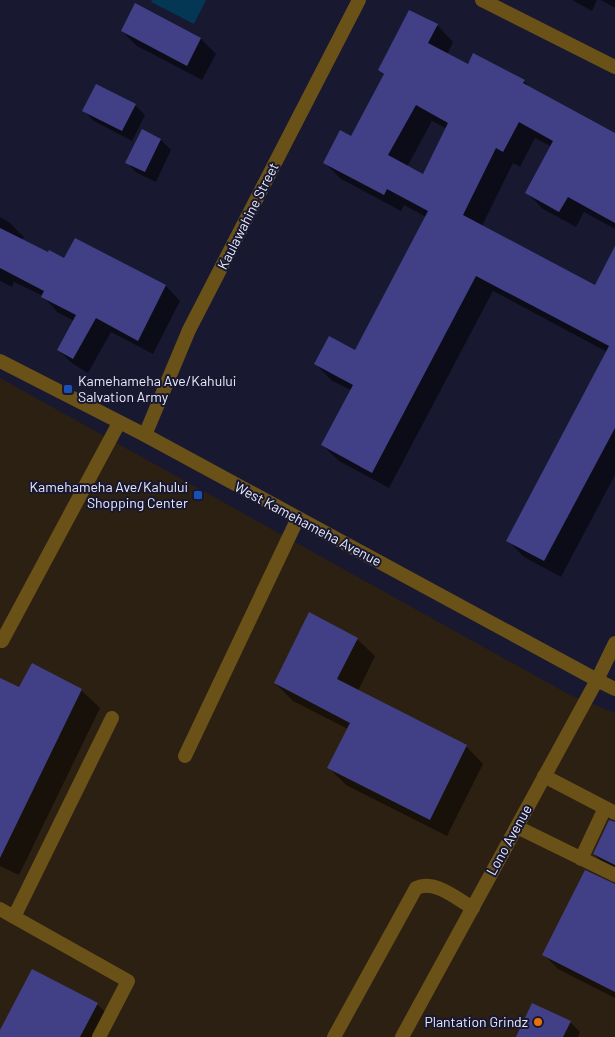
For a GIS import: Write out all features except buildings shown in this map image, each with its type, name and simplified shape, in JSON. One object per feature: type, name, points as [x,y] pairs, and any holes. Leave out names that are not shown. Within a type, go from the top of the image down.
[{"type":"street","name":"Kaulawahine Street","points":[[144,435],[189,330],[359,0]]},
{"type":"street","points":[[482,0],[615,67]]},
{"type":"street","name":"West Kamehameha Avenue","points":[[0,361],[144,435],[596,680],[615,688]]},
{"type":"street","points":[[2,641],[120,423]]},
{"type":"street","points":[[185,756],[298,518]]},
{"type":"street","name":"Lono Avenue","points":[[402,1037],[615,643]]},
{"type":"street","points":[[14,917],[112,718]]},
{"type":"street","points":[[544,776],[610,810],[581,859]]},
{"type":"street","points":[[517,827],[615,875]]},
{"type":"street","points":[[334,1037],[416,888],[422,884],[436,887],[473,908]]},
{"type":"street","points":[[0,909],[128,981],[99,1037]]},
{"type":"shaded area","points":[[0,378],[570,695],[615,713],[615,1037],[0,1037]]},
{"type":"water","points":[[152,0],[206,0],[194,24],[151,2]]},
{"type":"place","name":"Kamehameha Ave/Kahului Salvation Army","points":[[68,389]]},
{"type":"place","name":"Kamehameha Ave/Kahului Shopping Center","points":[[198,495]]},
{"type":"place","name":"Plantation Grindz","points":[[538,1022]]}]
